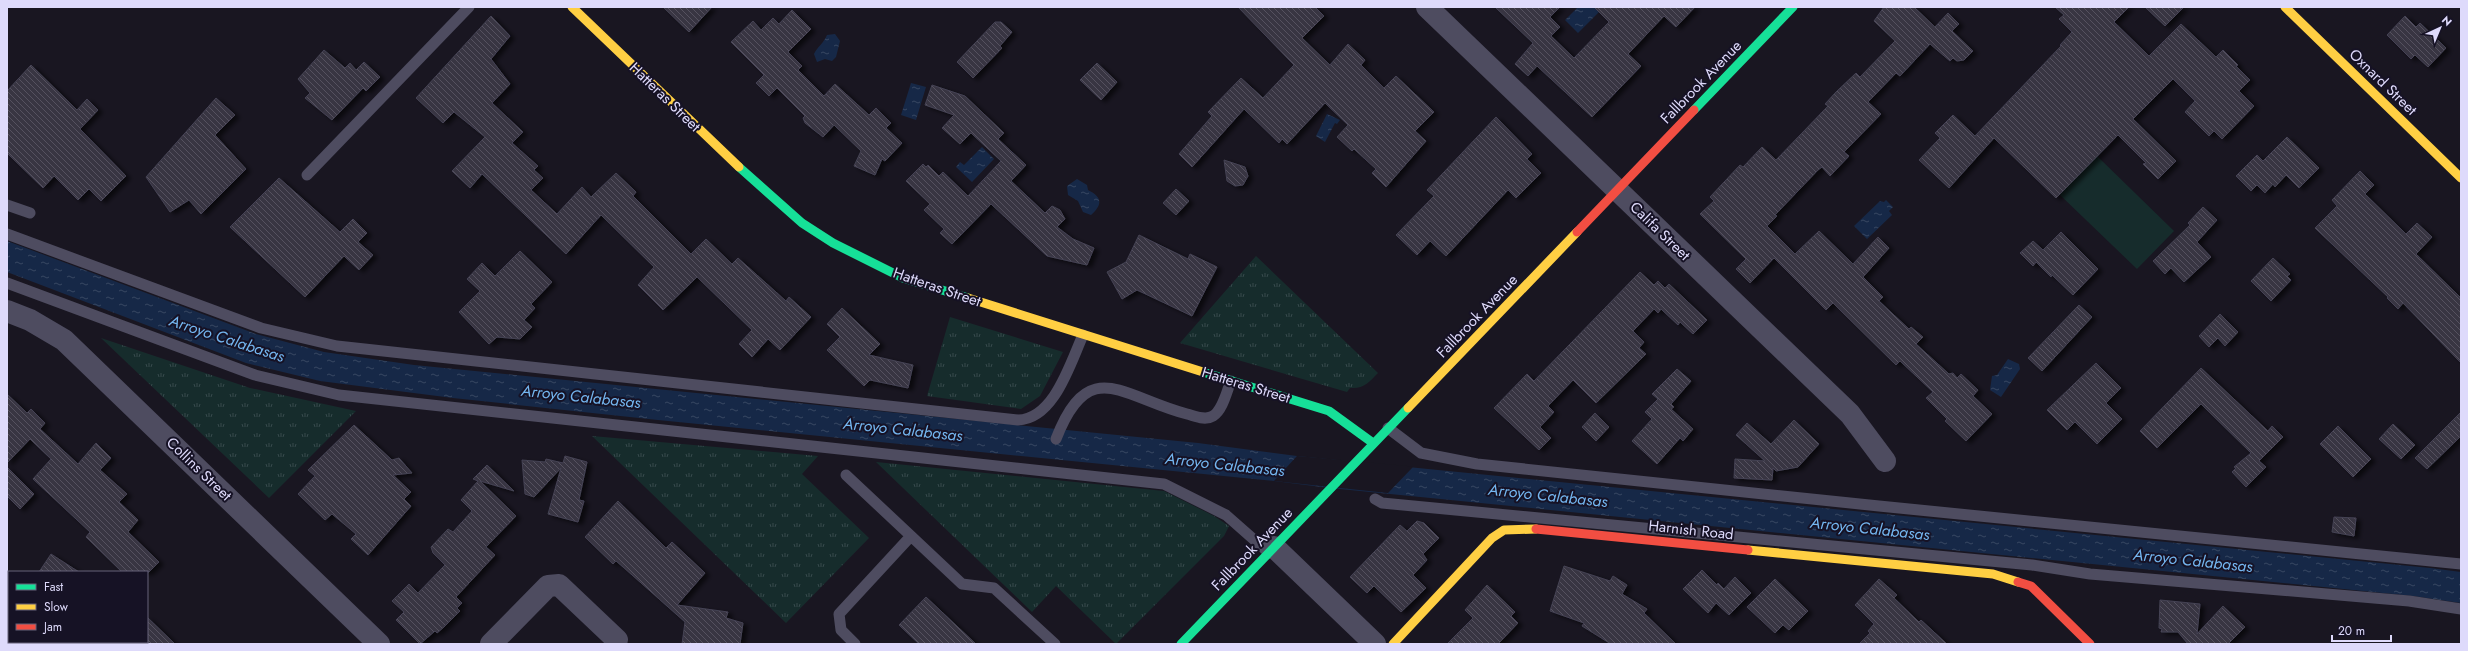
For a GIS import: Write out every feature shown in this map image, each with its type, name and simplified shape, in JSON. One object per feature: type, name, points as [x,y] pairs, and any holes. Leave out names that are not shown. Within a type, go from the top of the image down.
[{"type":"street","name":"Hatteras Street","points":[[572,7],[751,179],[802,223],[833,243],[904,278],[1329,412],[1373,443]]},
{"type":"street","name":"Califa Street","points":[[1427,7],[1850,414],[1886,460]]},
{"type":"street","name":"Fallbrook Avenue","points":[[1181,644],[1616,189],[1793,7]]},
{"type":"street","name":"Oxnard Street","points":[[2285,7],[2461,178]]},
{"type":"street","name":"Collins Street","points":[[7,311],[30,320],[64,340],[379,644]]},
{"type":"street","name":"Harnish Road","points":[[1393,644],[1492,538],[1504,530],[1518,528],[1993,574],[2031,586],[2090,644]]},
{"type":"street","points":[[1271,550],[1375,644]]},
{"type":"street","points":[[491,644],[548,586],[559,585],[617,640]]},
{"type":"lane","points":[[307,175],[469,7]]},
{"type":"lane","points":[[7,205],[30,213]]},
{"type":"lane","points":[[7,234],[261,328],[337,346],[1018,420],[1036,416],[1051,401],[1083,335]]},
{"type":"lane","points":[[7,284],[255,376],[339,395],[1164,484],[1226,515],[1271,550]]},
{"type":"lane","points":[[1056,439],[1069,410],[1076,399],[1090,389],[1105,386],[1164,408],[1205,418],[1214,416],[1219,410],[1231,380]]},
{"type":"lane","points":[[1388,428],[1421,453],[1477,464],[2461,564]]},
{"type":"lane","points":[[846,475],[962,584],[994,588],[1056,644]]},
{"type":"lane","points":[[1375,499],[1382,502],[2032,565],[2090,574],[2409,601],[2461,609]]},
{"type":"lane","points":[[855,644],[841,630],[839,614],[911,536]]},
{"type":"green space","points":[[2097,156],[2174,231],[2137,269],[2059,194]]},
{"type":"green space","points":[[1256,256],[1378,373],[1369,382],[1363,386],[1350,388],[1347,392],[1180,343]]},
{"type":"green space","points":[[950,317],[1063,352],[1040,396],[1021,409],[927,396]]},
{"type":"green space","points":[[101,338],[250,388],[356,411],[269,498]]},
{"type":"green space","points":[[592,436],[818,456],[802,474],[869,538],[786,623]]},
{"type":"green space","points":[[876,462],[1164,491],[1214,516],[1229,526],[1224,536],[1116,644],[1056,586],[1032,612]]},
{"type":"water","points":[[1578,7],[1603,8],[1578,33],[1565,20]]},
{"type":"water","points":[[835,34],[840,41],[836,57],[832,61],[825,59],[817,62],[814,54],[815,52],[827,35]]},
{"type":"water","points":[[911,83],[926,87],[916,120],[901,115]]},
{"type":"water","points":[[1327,114],[1340,120],[1337,124],[1335,123],[1325,142],[1316,136]]},
{"type":"water","points":[[982,147],[994,159],[972,182],[956,167],[960,162],[964,165]]},
{"type":"water","points":[[1077,179],[1087,185],[1088,190],[1098,198],[1098,207],[1091,215],[1083,212],[1078,201],[1068,195],[1067,186]]},
{"type":"water","points":[[1886,200],[1893,207],[1889,211],[1892,215],[1867,239],[1854,226],[1880,201],[1884,202]]},
{"type":"water","name":"Arroyo Calabasas","points":[[7,241],[256,334],[324,352],[414,365],[1198,443],[1297,456],[2430,568],[2461,572],[2461,603],[2413,596],[658,420],[453,398],[320,381],[246,363],[7,272]]},
{"type":"water","points":[[2008,359],[2019,364],[2020,369],[2001,397],[1990,390],[1992,376],[1997,375]]},
{"type":"pier","points":[[1297,456],[1413,467],[1388,493],[1274,481]]},
{"type":"building","points":[[663,7],[712,7],[689,32]]},
{"type":"building","points":[[1238,7],[1315,7],[1324,16],[1302,38],[1330,65],[1348,44],[1365,60],[1361,65],[1384,88],[1396,76],[1434,112],[1415,131],[1426,141],[1386,187],[1372,173],[1376,169],[1354,149],[1352,151],[1337,137],[1348,125],[1325,103],[1287,144],[1282,139],[1279,143],[1244,109],[1192,167],[1179,154],[1212,116],[1208,112],[1241,78],[1263,98],[1294,65]]},
{"type":"building","points":[[1495,7],[1560,7],[1550,17],[1560,27],[1551,36],[1574,58],[1609,22],[1594,7],[1695,7],[1676,27],[1664,16],[1628,54],[1641,66],[1592,117],[1537,66],[1528,76],[1515,64],[1533,43]]},
{"type":"building","points":[[1884,7],[1914,7],[1935,27],[1948,13],[1959,24],[1952,31],[1973,51],[1964,60],[1957,61],[1953,58],[1950,61],[1930,44],[1900,76],[1896,73],[1868,102],[1881,114],[1844,152],[1849,156],[1830,176],[1822,167],[1818,170],[1775,215],[1777,216],[1767,226],[1795,254],[1819,231],[1853,264],[1878,237],[1889,248],[1863,277],[1883,297],[1879,301],[1909,329],[1911,327],[1923,337],[1916,344],[1949,374],[1953,373],[1957,378],[1961,374],[1978,390],[1973,396],[1992,414],[1966,441],[1945,421],[1947,419],[1926,398],[1933,392],[1900,361],[1896,365],[1833,303],[1826,310],[1774,258],[1750,283],[1736,269],[1746,259],[1700,214],[1714,201],[1710,197],[1740,165],[1743,167],[1762,147],[1776,160],[1828,106],[1825,104],[1836,92],[1856,73],[1860,77],[1895,41],[1874,21]]},
{"type":"building","points":[[2055,7],[2129,7],[2114,22],[2149,56],[2181,24],[2216,57],[2223,50],[2238,65],[2236,66],[2250,80],[2239,91],[2254,106],[2222,139],[2214,131],[2209,136],[2185,112],[2195,101],[2173,79],[2133,119],[2176,161],[2158,179],[2143,164],[2146,163],[2118,135],[2056,198],[1994,138],[1949,188],[1919,160],[1940,138],[1935,133],[1953,115],[1975,136],[2061,46],[2060,45],[2072,32],[2059,19],[2064,15]]},
{"type":"building","points":[[2145,7],[2184,7],[2165,26]]},
{"type":"building","points":[[792,10],[811,29],[788,52],[802,66],[798,70],[824,96],[835,84],[869,115],[876,108],[891,123],[886,128],[902,143],[885,161],[882,159],[875,175],[854,166],[861,151],[834,125],[823,137],[805,123],[803,118],[805,116],[777,88],[769,96],[756,83],[764,75],[731,42],[753,21],[761,30],[773,18],[779,24]]},
{"type":"building","points":[[491,16],[510,36],[491,59],[510,84],[492,103],[523,132],[512,143],[538,166],[534,170],[543,178],[531,190],[557,214],[582,187],[591,197],[616,173],[636,192],[633,196],[691,254],[706,239],[732,264],[738,258],[786,301],[789,297],[811,317],[780,350],[768,339],[752,357],[739,344],[752,330],[697,277],[663,310],[638,285],[654,267],[601,215],[566,254],[482,174],[470,188],[452,171],[485,137],[454,112],[443,123],[416,98]]},
{"type":"building","points":[[2405,16],[2416,27],[2420,23],[2446,48],[2428,67],[2415,55],[2411,59],[2387,35]]},
{"type":"building","points":[[995,22],[1001,22],[1012,32],[1000,46],[1002,48],[973,78],[957,62]]},
{"type":"building","points":[[324,50],[345,68],[350,63],[356,70],[364,62],[380,77],[366,91],[363,88],[332,120],[305,98],[310,93],[298,79]]},
{"type":"building","points":[[1097,63],[1117,82],[1101,100],[1080,80]]},
{"type":"building","points":[[31,65],[77,110],[87,99],[98,110],[80,129],[126,176],[101,201],[89,189],[78,200],[54,176],[43,188],[7,153],[7,91]]},
{"type":"building","points":[[932,85],[965,96],[1004,133],[998,139],[1026,165],[1011,181],[1045,213],[1052,206],[1060,210],[1065,219],[1057,227],[1073,239],[1094,248],[1087,265],[1047,256],[991,204],[952,244],[940,233],[944,229],[924,210],[930,204],[906,181],[923,164],[926,167],[928,165],[939,176],[943,172],[968,196],[1001,161],[971,133],[960,144],[942,128],[954,115],[925,105]]},
{"type":"building","points":[[216,98],[235,115],[215,135],[246,169],[201,214],[189,200],[170,212],[146,177]]},
{"type":"building","points":[[1496,117],[1532,154],[1527,159],[1541,173],[1516,198],[1508,190],[1446,256],[1430,241],[1417,255],[1396,235],[1434,196],[1427,190]]},
{"type":"building","points":[[2287,137],[2319,168],[2299,188],[2286,175],[2275,187],[2273,184],[2265,193],[2257,185],[2251,191],[2236,176],[2257,155],[2263,161]]},
{"type":"building","points":[[1224,160],[1245,167],[1248,176],[1243,185],[1235,186],[1227,181]]},
{"type":"building","points":[[2360,171],[2374,185],[2365,194],[2406,234],[2417,223],[2432,237],[2416,254],[2461,298],[2461,363],[2403,303],[2398,309],[2387,298],[2388,297],[2315,228],[2337,206],[2332,200]]},
{"type":"building","points":[[279,178],[340,232],[353,219],[367,233],[358,242],[373,255],[359,270],[344,256],[305,297],[230,227]]},
{"type":"building","points":[[1176,189],[1189,201],[1176,215],[1163,203]]},
{"type":"building","points":[[2203,207],[2217,220],[2197,242],[2211,257],[2184,282],[2171,268],[2165,274],[2153,261],[2190,225],[2188,223]]},
{"type":"building","points":[[2061,232],[2098,269],[2073,295],[2052,275],[2051,277],[2036,262],[2033,266],[2020,253],[2033,241],[2043,250]]},
{"type":"building","points":[[1139,235],[1188,259],[1190,254],[1217,267],[1192,316],[1137,290],[1122,299],[1107,272],[1126,262]]},
{"type":"building","points":[[520,251],[552,282],[531,304],[535,308],[524,320],[532,327],[520,339],[497,337],[489,344],[459,312],[480,291],[467,279],[482,263],[495,276]]},
{"type":"building","points":[[2273,258],[2290,274],[2287,276],[2291,280],[2271,301],[2251,281]]},
{"type":"building","points":[[1640,272],[1654,285],[1658,281],[1665,288],[1669,284],[1707,320],[1693,334],[1680,322],[1678,325],[1661,309],[1658,313],[1654,309],[1633,331],[1644,342],[1639,348],[1646,354],[1596,403],[1573,380],[1548,406],[1554,412],[1540,427],[1551,438],[1539,450],[1494,408],[1527,374],[1534,381]]},
{"type":"building","points":[[2079,305],[2092,317],[2042,371],[2028,358]]},
{"type":"building","points":[[842,308],[880,344],[869,355],[913,365],[908,388],[870,380],[864,386],[827,350],[840,337],[827,324]]},
{"type":"building","points":[[2220,314],[2238,332],[2225,346],[2218,338],[2209,347],[2199,336]]},
{"type":"building","points":[[2096,363],[2121,388],[2106,403],[2122,419],[2097,444],[2075,422],[2067,430],[2047,410]]},
{"type":"building","points":[[2201,368],[2268,431],[2272,426],[2283,437],[2259,461],[2266,467],[2246,487],[2232,472],[2236,468],[2234,467],[2251,453],[2201,404],[2157,448],[2140,431]]},
{"type":"building","points":[[1677,369],[1691,381],[1671,404],[1674,407],[1671,409],[1693,429],[1683,441],[1680,438],[1657,464],[1632,441],[1652,419],[1645,412],[1658,399],[1652,394]]},
{"type":"building","points":[[7,394],[27,413],[31,409],[45,423],[40,429],[78,464],[96,443],[111,458],[100,470],[127,494],[119,502],[138,520],[128,532],[159,562],[149,572],[121,571],[86,537],[90,532],[33,479],[51,459],[30,439],[7,463]]},
{"type":"building","points":[[2461,412],[2461,436],[2427,469],[2415,458]]},
{"type":"building","points":[[1595,413],[1609,427],[1596,441],[1582,427]]},
{"type":"building","points":[[1794,420],[1819,444],[1798,467],[1776,471],[1773,468],[1772,480],[1734,478],[1735,459],[1765,461],[1736,435],[1747,423],[1771,444]]},
{"type":"building","points":[[2393,424],[2415,445],[2401,459],[2379,439]]},
{"type":"building","points":[[354,425],[392,460],[399,458],[412,473],[393,475],[411,492],[404,499],[411,506],[368,555],[351,539],[356,534],[332,514],[325,520],[298,494],[315,476],[308,470]]},
{"type":"building","points":[[2338,426],[2371,459],[2353,477],[2320,444]]},
{"type":"building","points":[[565,456],[587,462],[579,500],[584,501],[578,522],[548,514],[561,468],[534,497],[525,494],[522,460],[545,462],[546,459],[563,463]]},
{"type":"building","points":[[487,465],[514,491],[480,481],[516,516],[486,547],[495,555],[456,597],[462,603],[457,608],[460,611],[437,633],[435,631],[420,644],[396,620],[404,612],[392,601],[409,584],[418,593],[445,565],[433,553],[431,547],[448,529],[453,532],[472,511],[461,500],[478,481],[473,479]]},
{"type":"building","points":[[7,467],[34,494],[20,509],[7,496]]},
{"type":"building","points":[[618,501],[666,548],[672,542],[705,573],[677,605],[728,612],[726,618],[743,623],[740,644],[682,644],[685,622],[616,561],[613,564],[585,537]]},
{"type":"building","points":[[2334,517],[2356,518],[2354,536],[2332,532]]},
{"type":"building","points":[[1417,521],[1424,523],[1439,538],[1423,554],[1427,560],[1413,575],[1426,588],[1401,612],[1374,586],[1367,593],[1350,577],[1400,525],[1407,531]]},
{"type":"building","points":[[51,554],[77,571],[40,571]]},
{"type":"building","points":[[1564,566],[1610,581],[1613,576],[1627,585],[1622,594],[1647,609],[1644,613],[1676,644],[1611,644],[1582,626],[1584,623],[1550,611]]},
{"type":"building","points":[[1702,570],[1717,585],[1718,583],[1724,589],[1735,577],[1751,593],[1729,615],[1716,603],[1708,613],[1683,589]]},
{"type":"building","points":[[1775,579],[1808,611],[1789,630],[1783,625],[1775,633],[1747,607]]},
{"type":"building","points":[[1879,579],[1897,595],[1894,598],[1919,622],[1921,620],[1947,644],[1859,644],[1870,633],[1868,631],[1874,624],[1855,605]]},
{"type":"building","points":[[1487,585],[1515,612],[1511,616],[1518,623],[1498,644],[1447,644],[1473,618],[1465,610]]},
{"type":"building","points":[[926,597],[976,644],[919,644],[899,625]]},
{"type":"building","points":[[2160,600],[2200,604],[2197,634],[2223,606],[2245,627],[2228,644],[2188,644],[2178,632],[2161,632],[2162,629],[2159,628]]},
{"type":"building","points":[[148,618],[175,644],[147,644]]},
{"type":"traffic: fast","points":[[1694,110],[1793,7]]},
{"type":"traffic: fast","points":[[739,167],[802,223],[833,243],[903,278],[968,298]]},
{"type":"traffic: fast","points":[[1203,372],[1329,411],[1373,443]]},
{"type":"traffic: fast","points":[[1181,644],[1408,408]]},
{"type":"traffic: slow","points":[[572,7],[739,167]]},
{"type":"traffic: slow","points":[[2285,7],[2461,178]]},
{"type":"traffic: slow","points":[[1408,408],[1577,232]]},
{"type":"traffic: slow","points":[[968,298],[1203,372]]},
{"type":"traffic: slow","points":[[1393,644],[1492,538],[1504,530],[1536,529]]},
{"type":"traffic: slow","points":[[1748,550],[1993,574],[2018,582]]},
{"type":"traffic: jam","points":[[1577,232],[1694,110]]},
{"type":"traffic: jam","points":[[1536,529],[1748,550]]},
{"type":"traffic: jam","points":[[2018,582],[2031,586],[2090,644]]}]
